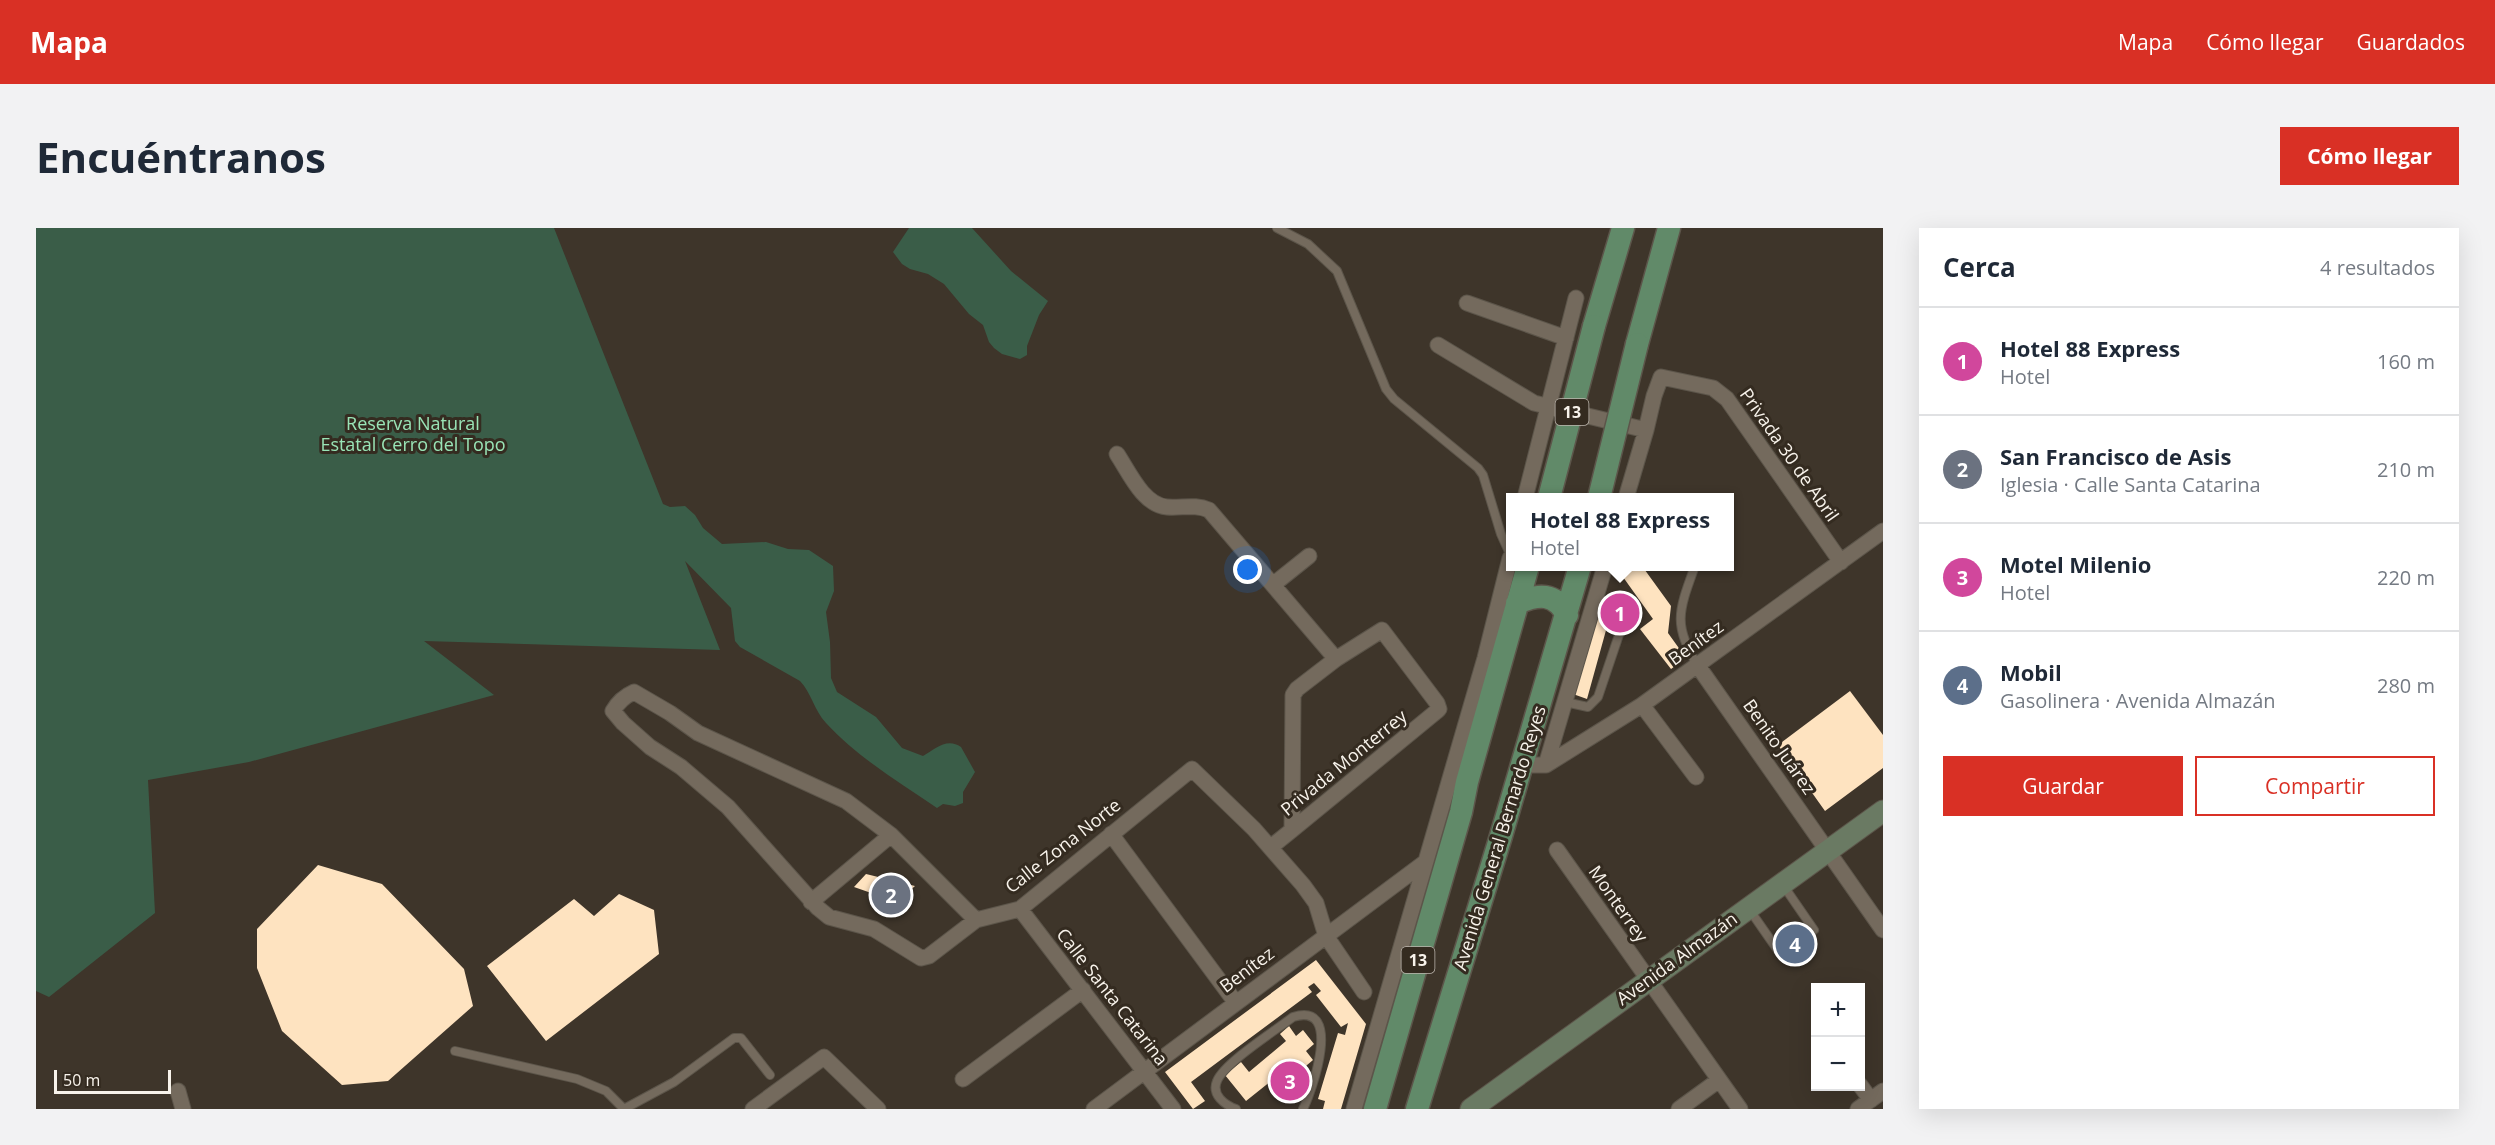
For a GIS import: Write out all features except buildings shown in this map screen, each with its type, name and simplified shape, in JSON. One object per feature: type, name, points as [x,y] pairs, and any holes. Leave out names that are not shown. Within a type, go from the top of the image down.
[{"type":"main road","name":"13","points":[[1550,493],[1594,326],[1623,228]]},
{"type":"main road","points":[[1600,493],[1637,344],[1669,228]]},
{"type":"main road","name":"13","points":[[1376,1109],[1461,812],[1493,661],[1517,603],[1519,571]]},
{"type":"main road","name":"Avenida General Bernardo Reyes","points":[[1417,1109],[1579,571]]},
{"type":"main road","points":[[1517,603],[1538,596],[1547,596],[1556,600],[1567,615]]},
{"type":"main road","name":"Avenida Almazán","points":[[1472,1109],[1883,811]]},
{"type":"street","points":[[1526,493],[1576,298]]},
{"type":"street","points":[[1467,303],[1566,338]]},
{"type":"street","points":[[1438,345],[1534,403],[1547,408],[1646,430],[1627,493]]},
{"type":"street","name":"Privada 30 de Abril","points":[[1646,430],[1661,377],[1713,388],[1727,399],[1841,562]]},
{"type":"street","points":[[1117,454],[1145,495],[1152,501],[1166,507],[1190,506],[1209,510],[1336,659],[1296,688],[1293,695],[1292,830]]},
{"type":"street","name":"Benítez","points":[[1546,765],[1642,705],[1841,562],[1881,536]]},
{"type":"street","points":[[1274,584],[1309,556]]},
{"type":"street","points":[[1354,1109],[1424,863],[1493,661],[1518,571]]},
{"type":"street","points":[[1522,765],[1546,765],[1604,571]]},
{"type":"street","name":"Privada Monterrey","points":[[1271,847],[1439,707],[1382,630],[1336,659]]},
{"type":"street","name":"Benito Juárez","points":[[1698,666],[1883,930]]},
{"type":"street","points":[[891,835],[811,902],[728,807],[681,767],[650,747],[613,711],[623,698],[634,692],[698,733],[846,801],[891,835],[976,920]]},
{"type":"street","points":[[1642,705],[1696,777]]},
{"type":"street","name":"Calle Zona Norte","points":[[811,902],[829,917],[874,929],[921,958],[929,956],[976,920],[1020,909],[1192,769],[1271,847]]},
{"type":"street","points":[[1111,834],[1236,1003]]},
{"type":"street","points":[[1271,847],[1311,894],[1326,936],[1364,992]]},
{"type":"street","name":"Monterrey","points":[[1557,850],[1647,981],[1740,1109]]},
{"type":"street","name":"Benítez","points":[[1094,1109],[1424,863]]},
{"type":"street","name":"Calle Santa Catarina","points":[[1020,909],[1173,1109]]},
{"type":"street","points":[[963,1078],[1083,990]]},
{"type":"street","points":[[753,1109],[825,1057],[878,1109]]},
{"type":"street","points":[[1679,1109],[1719,1080]]},
{"type":"street","points":[[178,1091],[183,1109]]},
{"type":"lane","points":[[1277,228],[1308,244],[1336,271],[1386,389],[1394,399],[1478,468],[1483,475],[1501,534],[1506,542]]},
{"type":"lane","points":[[1694,571],[1679,621],[1685,644],[1698,666]]},
{"type":"lane","points":[[1565,702],[1588,707],[1598,698],[1625,617],[1623,596]]},
{"type":"lane","points":[[1782,883],[1814,930],[1802,940]]},
{"type":"lane","points":[[1748,908],[1781,955],[1789,949]]},
{"type":"lane","points":[[1236,1109],[1227,1106],[1217,1093],[1216,1082],[1220,1076],[1235,1061],[1293,1017],[1303,1016],[1315,1020],[1318,1024],[1322,1044],[1310,1095],[1303,1109]]},
{"type":"lane","points":[[455,1052],[577,1078],[606,1091],[624,1109],[674,1082],[734,1038],[741,1038],[770,1075]]},
{"type":"green space","name":"Reserva Natural Estatal Cerro del Topo","points":[[36,228],[554,228],[663,504],[670,507],[685,506],[695,515],[703,528],[722,544],[766,542],[788,549],[809,550],[833,566],[834,591],[826,612],[831,678],[837,692],[876,717],[902,748],[923,756],[946,744],[956,744],[961,747],[975,772],[963,792],[963,803],[955,806],[943,804],[937,808],[851,747],[822,718],[800,681],[740,647],[735,641],[731,608],[685,561],[720,650],[424,641],[494,695],[249,762],[148,780],[155,913],[49,997],[36,991]]},
{"type":"green space","points":[[909,228],[972,228],[1011,271],[1048,301],[1039,315],[1027,346],[1027,355],[1020,359],[1002,354],[989,342],[983,325],[969,314],[944,284],[928,274],[902,264],[893,252]]},
{"type":"place","name":"Hotel 88 Express","points":[[1620,613]]},
{"type":"place","name":"San Francisco de Asis","points":[[891,895]]},
{"type":"place","name":"Mobil","points":[[1795,944]]},
{"type":"place","name":"Motel Milenio","points":[[1290,1081]]}]
